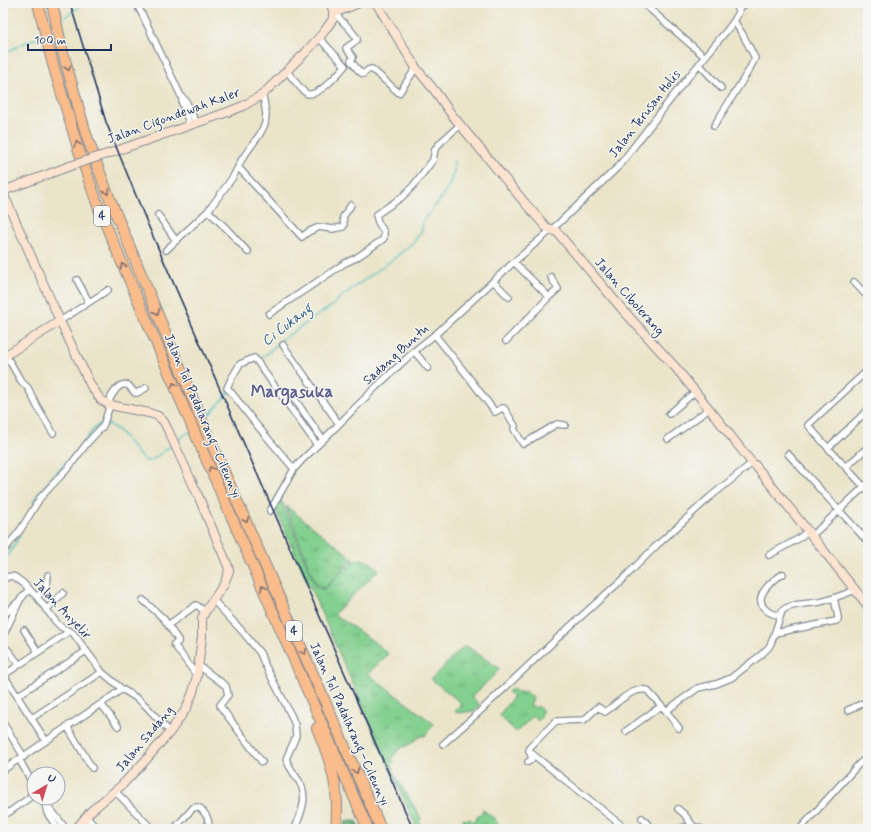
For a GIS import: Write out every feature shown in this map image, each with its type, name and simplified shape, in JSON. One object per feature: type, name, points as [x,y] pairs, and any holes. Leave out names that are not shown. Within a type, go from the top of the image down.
[{"type":"highway","name":"Jalan Tol Padalarang–Cileunyi","points":[[38,3],[52,61],[78,148],[99,209],[197,438],[368,829]]},
{"type":"highway","name":"Jalan Tol Padalarang–Cileunyi","points":[[52,3],[63,54],[86,134],[106,192],[200,415],[381,829]]},
{"type":"highway","points":[[271,606],[274,628],[328,754],[334,776],[337,803],[336,829]]},
{"type":"street","points":[[136,3],[182,98],[186,102],[193,124]]},
{"type":"street","points":[[287,71],[302,90],[307,94],[310,94],[325,87],[351,61],[353,57],[346,48],[357,39],[349,28],[334,13],[330,3]]},
{"type":"street","points":[[334,13],[359,3]]},
{"type":"street","name":"Jalan Cibolerang","points":[[376,3],[416,68],[460,125],[530,209],[546,227],[557,232],[622,309],[676,368],[752,463],[765,476],[809,533],[867,602]]},
{"type":"street","points":[[737,6],[747,3]]},
{"type":"street","points":[[644,4],[705,57]]},
{"type":"street","name":"Jalan Terusan Holis","points":[[552,229],[618,167],[734,21],[739,13],[737,6]]},
{"type":"street","name":"Jalan Cigondewah Kaler","points":[[3,192],[70,166],[244,106],[262,94],[306,52],[333,19],[334,13]]},
{"type":"street","points":[[714,126],[755,58],[734,21]]},
{"type":"street","points":[[319,38],[345,66]]},
{"type":"street","points":[[351,61],[363,74],[372,69],[399,93],[416,68]]},
{"type":"street","points":[[699,64],[721,88]]},
{"type":"street","points":[[166,250],[208,211],[233,177],[246,153],[260,134],[265,124],[266,114],[262,94]]},
{"type":"street","points":[[269,314],[382,240],[384,238],[384,232],[376,217],[377,214],[402,197],[413,186],[433,160],[435,149],[460,125]]},
{"type":"street","points":[[238,167],[302,237],[308,232],[319,227],[332,229],[343,227],[343,217],[351,205]]},
{"type":"street","points":[[3,192],[60,321],[91,386],[101,400],[108,404]]},
{"type":"street","points":[[208,211],[248,252]]},
{"type":"street","points":[[158,215],[176,241]]},
{"type":"street","name":"Sadang Buntu","points":[[270,512],[294,469],[316,446],[381,381],[414,351],[435,335],[552,229]]},
{"type":"street","points":[[514,262],[549,297]]},
{"type":"street","points":[[506,341],[558,289],[551,277]]},
{"type":"street","points":[[77,280],[89,302]]},
{"type":"street","points":[[494,281],[509,297]]},
{"type":"street","points":[[854,282],[868,297]]},
{"type":"street","points":[[53,434],[28,388],[21,381],[5,356],[108,290]]},
{"type":"street","points":[[435,335],[495,412],[504,408],[515,426],[514,429],[522,444],[557,424],[565,425]]},
{"type":"street","points":[[283,345],[339,424]]},
{"type":"street","points":[[414,351],[428,368]]},
{"type":"street","points":[[294,469],[254,423],[227,387],[240,364],[256,359],[316,446]]},
{"type":"street","points":[[769,555],[809,533],[817,531],[839,510],[867,487],[846,467],[808,425],[868,370]]},
{"type":"street","points":[[6,548],[21,529],[40,498],[69,467],[88,442],[103,426],[108,404],[119,386],[126,384],[135,393],[146,388]]},
{"type":"street","points":[[668,414],[695,392]]},
{"type":"street","points":[[294,398],[323,440]]},
{"type":"street","name":"Jalan Sadang","points":[[76,829],[91,811],[115,791],[144,762],[170,732],[186,709],[193,692],[197,676],[202,637],[202,618],[224,584],[229,571],[197,493],[164,422],[158,416],[149,413],[108,404]]},
{"type":"street","points":[[668,439],[709,409]]},
{"type":"street","points":[[828,448],[868,410]]},
{"type":"street","points":[[846,467],[868,447]]},
{"type":"street","points":[[788,454],[868,542]]},
{"type":"street","points":[[443,744],[626,576],[655,547],[710,497],[752,463]]},
{"type":"street","points":[[780,615],[773,614],[764,609],[761,603],[764,591],[774,580],[783,574]]},
{"type":"street","points":[[37,597],[48,582],[48,575]]},
{"type":"street","name":"Jalan Anyelir","points":[[3,580],[9,576],[13,576],[20,580],[37,597],[56,622],[61,627],[73,633],[102,672],[122,689],[146,706],[170,732]]},
{"type":"street","points":[[3,616],[29,590]]},
{"type":"street","points":[[626,731],[698,688],[716,684],[731,678],[765,651],[772,641],[780,615],[784,608],[788,606],[819,602],[856,590]]},
{"type":"street","points":[[46,610],[63,593]]},
{"type":"street","points":[[775,633],[838,620],[834,598]]},
{"type":"street","points":[[3,636],[20,600]]},
{"type":"street","points":[[143,600],[159,614],[168,625],[178,640],[178,642],[174,645],[197,676]]},
{"type":"street","points":[[213,600],[260,653],[295,725],[296,736],[286,759],[301,786],[304,798],[303,808],[295,829]]},
{"type":"street","points":[[168,625],[196,605],[205,612]]},
{"type":"street","points":[[24,630],[38,652]]},
{"type":"street","points":[[46,741],[3,674],[70,631]]},
{"type":"street","points":[[3,644],[19,664]]},
{"type":"street","points":[[17,696],[86,651]]},
{"type":"street","points":[[198,665],[226,686],[228,695],[220,706],[262,762]]},
{"type":"street","points":[[32,718],[102,672]]},
{"type":"street","points":[[3,770],[122,689]]},
{"type":"street","points":[[528,762],[532,758],[529,752],[530,747],[556,721],[584,720],[598,707],[605,712],[634,691],[644,689],[647,690],[679,728]]},
{"type":"street","points":[[848,710],[868,700]]},
{"type":"street","points":[[101,704],[118,726]]},
{"type":"street","points":[[3,723],[26,769]]},
{"type":"street","points":[[67,726],[92,768]]},
{"type":"street","points":[[529,752],[626,829]]},
{"type":"street","points":[[800,829],[859,764],[868,757]]},
{"type":"street","points":[[115,791],[152,829]]},
{"type":"street","points":[[3,809],[6,813],[8,813],[26,800]]},
{"type":"street","points":[[45,806],[47,813],[58,829]]},
{"type":"street","points":[[46,806],[66,829]]},
{"type":"street","points":[[174,829],[193,808],[197,807],[200,808],[208,818],[209,829]]},
{"type":"street","points":[[678,809],[693,826]]},
{"type":"street","points":[[86,817],[98,829]]},
{"type":"street","points":[[642,818],[652,829]]},
{"type":"street","points":[[677,829],[689,825],[702,829]]},
{"type":"green space","points":[[275,501],[281,501],[283,504],[314,583],[319,588],[326,588],[356,560],[361,559],[368,562],[379,570],[334,614],[374,642],[388,654],[368,674],[434,724],[424,737],[422,735],[410,744],[398,750],[392,758],[394,761],[391,764],[396,777],[421,818],[419,821],[422,827],[420,829],[417,829],[274,506]]},
{"type":"green space","points":[[286,506],[354,559],[348,563],[325,587],[321,588],[315,583]]},
{"type":"green space","points":[[465,645],[500,669],[472,697],[479,706],[475,711],[457,713],[455,711],[461,703],[431,679]]},
{"type":"green space","points":[[513,688],[518,693],[520,691],[522,693],[525,691],[533,697],[530,704],[535,708],[538,706],[543,711],[541,713],[542,716],[538,721],[533,716],[516,732],[499,715],[513,697],[508,692]]},
{"type":"green space","points":[[482,809],[495,819],[501,829],[455,829],[455,827],[462,823],[463,819],[467,820],[469,818],[473,822],[483,811]]},
{"type":"green space","points":[[346,821],[357,821],[360,829],[343,829]]},
{"type":"waterway","points":[[62,19],[79,7],[79,3]]},
{"type":"waterway","points":[[3,54],[37,38]]},
{"type":"waterway","name":"Ci Cukang","points":[[257,358],[267,354],[280,341],[333,305],[342,296],[413,243],[422,230],[424,219],[440,200],[450,184],[455,166],[453,161]]},
{"type":"waterway","name":"Ci Cukang","points":[[240,370],[245,364]]},
{"type":"waterway","name":"Ci Cukang","points":[[205,418],[229,392],[235,378]]},
{"type":"waterway","name":"Ci Cukang","points":[[33,502],[49,481],[80,448],[92,431],[102,423]]},
{"type":"waterway","name":"Ci Cukang","points":[[106,424],[120,432],[139,455],[146,461],[152,460],[171,446]]},
{"type":"waterway","name":"Ci Cukang","points":[[177,441],[190,431]]},
{"type":"waterway","name":"Ci Cukang","points":[[3,558],[9,554],[20,535]]},
{"type":"railway","points":[[70,3],[106,122],[148,225],[413,829]]},
{"type":"district","name":"Margasuka","points":[[292,392]]}]
